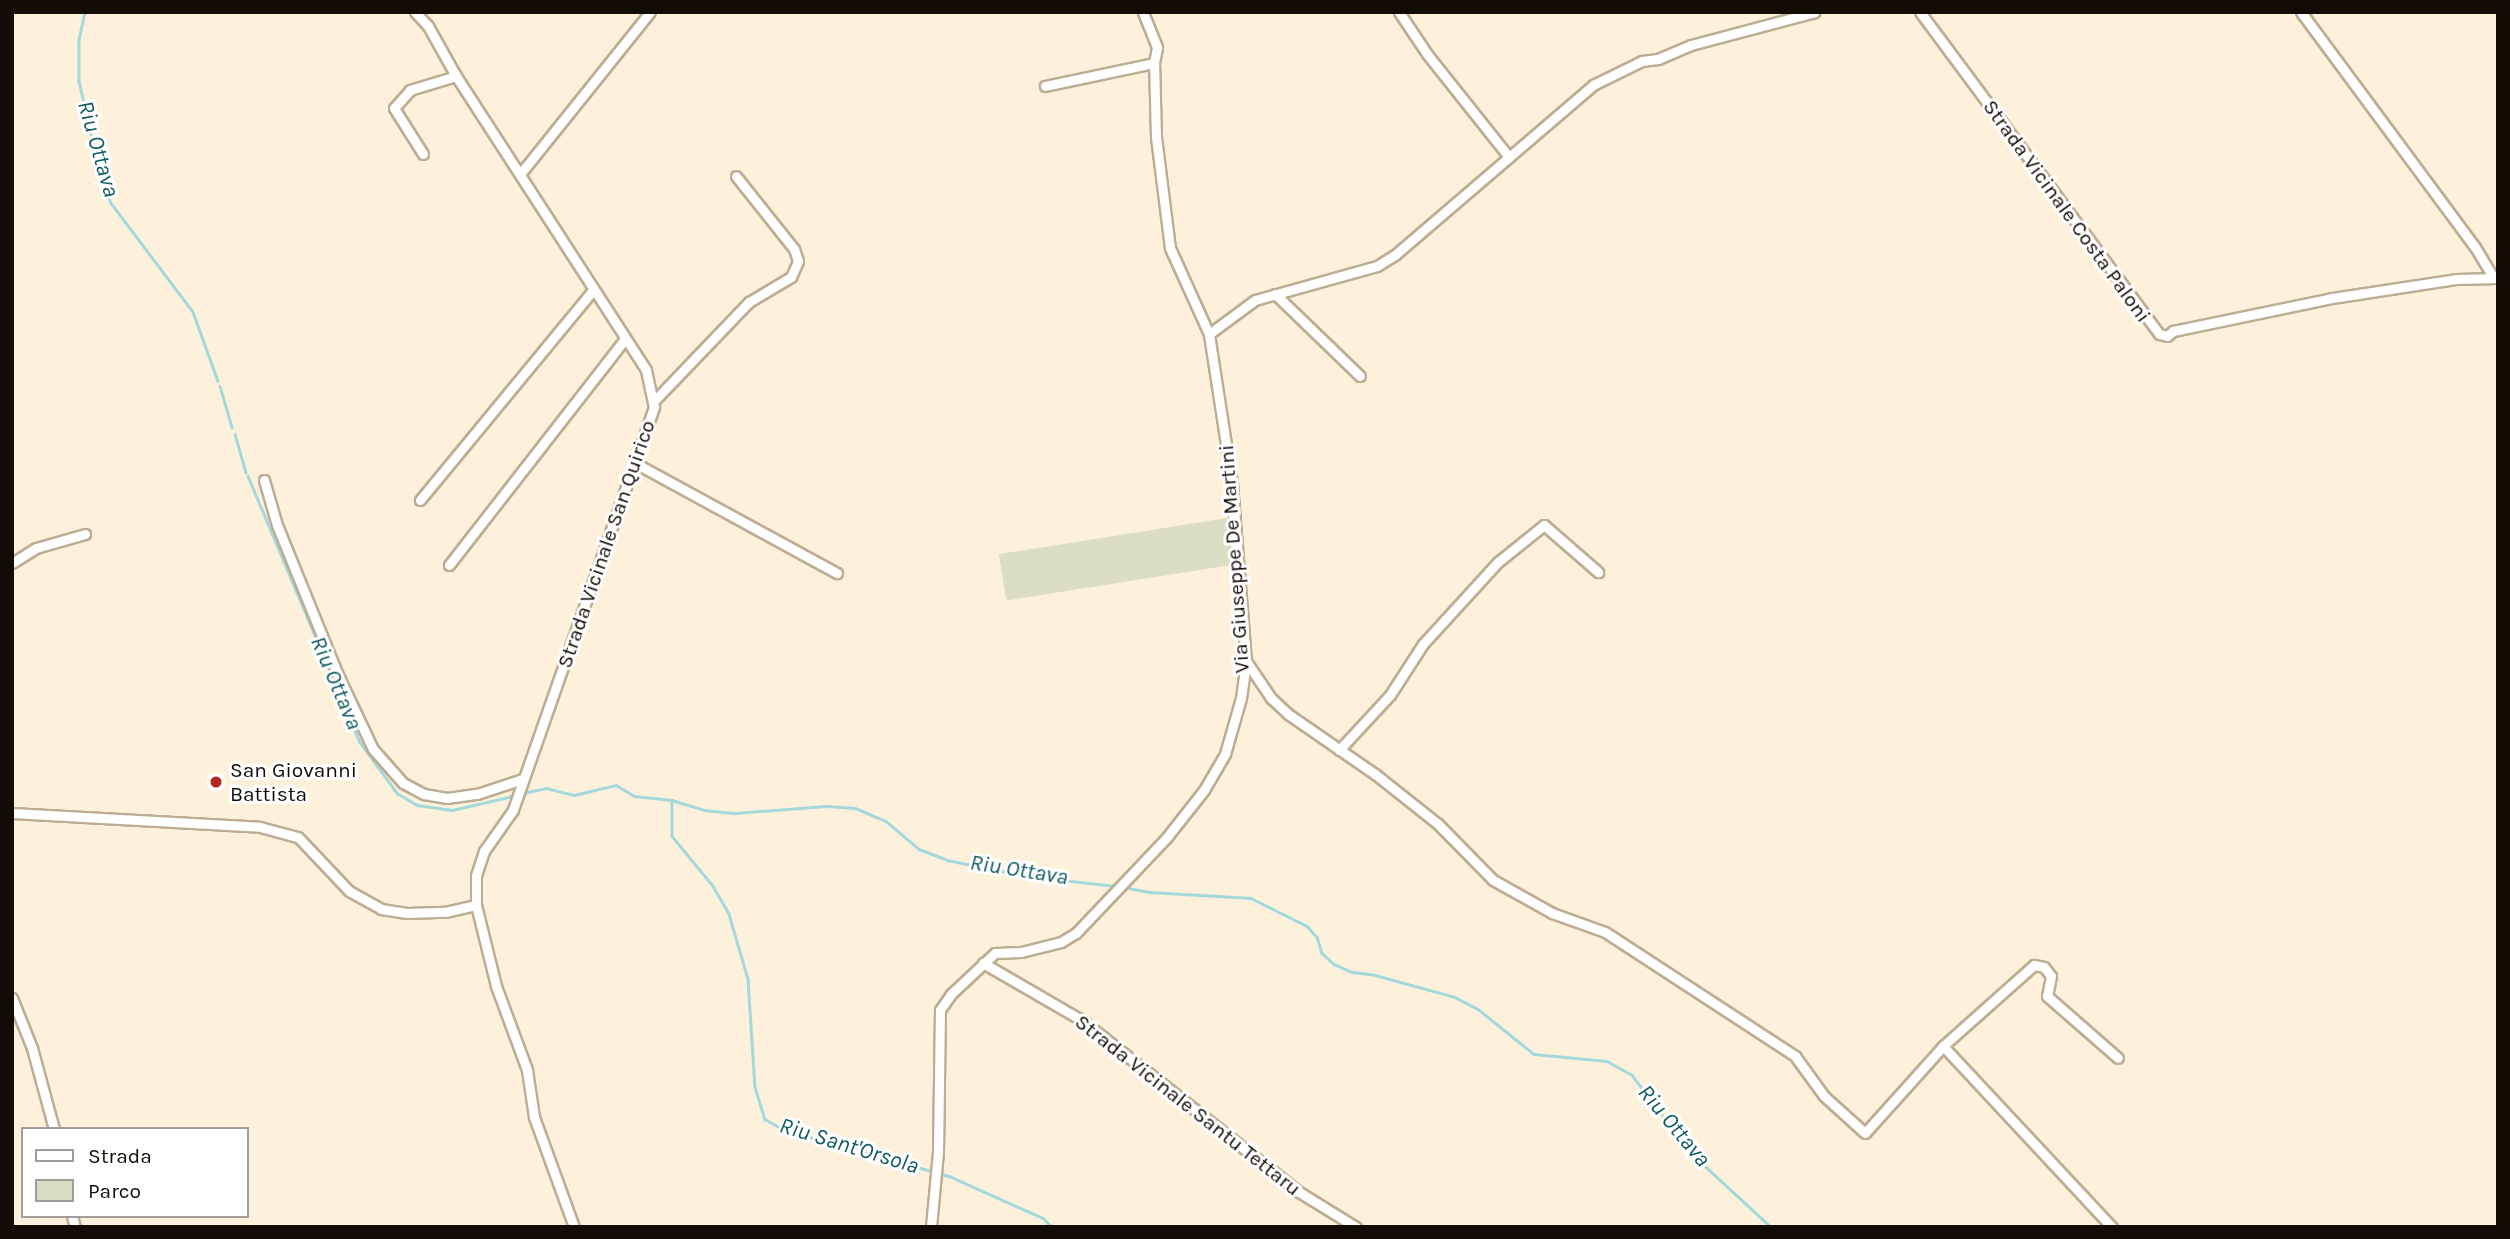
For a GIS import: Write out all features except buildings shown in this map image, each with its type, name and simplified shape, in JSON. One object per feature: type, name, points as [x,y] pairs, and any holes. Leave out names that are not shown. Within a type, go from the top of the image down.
[{"type":"street","name":"Strada Vicinale San Quirico","points":[[415,12],[428,26],[456,76],[521,173],[624,340],[646,370],[654,407],[513,810],[484,851],[476,876],[476,905],[496,986],[527,1070],[534,1117],[573,1227]]},
{"type":"street","points":[[521,173],[650,12]]},
{"type":"street","name":"Via Giuseppe De Martini","points":[[931,1227],[938,1152],[940,1010],[951,994],[995,953],[1021,952],[1061,942],[1076,933],[1134,873],[1204,790],[1225,754],[1241,698],[1246,661],[1232,484],[1209,334],[1170,248],[1156,137],[1154,62],[1157,47],[1143,12]]},
{"type":"street","points":[[1399,12],[1427,54],[1509,157]]},
{"type":"street","points":[[1209,334],[1240,309],[1275,294],[1377,266],[1396,254],[1593,85],[1621,71],[1691,45],[1815,12]]},
{"type":"street","name":"Strada Vicinale Costa Paloni","points":[[1920,12],[2159,334],[2167,336],[2173,331],[2332,298],[2456,279],[2495,278]]},
{"type":"street","points":[[2301,12],[2495,278]]},
{"type":"street","points":[[1045,86],[1154,62]]},
{"type":"street","points":[[423,154],[394,108],[410,90],[456,76]]},
{"type":"street","points":[[653,402],[749,302],[791,277],[798,261],[794,249],[736,176]]},
{"type":"street","points":[[420,500],[593,290]]},
{"type":"street","points":[[1275,294],[1360,376]]},
{"type":"street","points":[[449,565],[624,340]]},
{"type":"street","points":[[635,463],[837,573]]},
{"type":"street","points":[[264,480],[277,525],[337,673],[373,749],[403,783],[424,793],[447,798],[521,784]]},
{"type":"street","points":[[1339,750],[1390,695],[1423,644],[1498,562],[1544,525],[1598,572]]},
{"type":"street","points":[[12,563],[36,548],[85,534]]},
{"type":"street","points":[[1246,661],[1271,698],[1438,824],[1493,880],[1552,913],[1605,932],[1796,1056],[1824,1096],[1865,1133],[1943,1046],[2034,965],[2044,967],[2052,976],[2047,996],[2118,1058]]},
{"type":"street","points":[[12,813],[260,827],[298,837],[349,891],[381,909],[407,913],[445,912],[476,905]]},
{"type":"street","name":"Strada Vicinale Santu Tettaru","points":[[984,963],[1083,1021],[1299,1192],[1356,1227]]},
{"type":"street","points":[[12,998],[32,1048],[53,1127]]},
{"type":"street","points":[[1943,1046],[2112,1227]]},
{"type":"green space","points":[[1227,518],[1234,564],[1006,601],[999,554]]},
{"type":"waterway","name":"Riu Ottava","points":[[85,12],[79,40],[79,81],[101,176],[111,203],[193,312],[218,381]]},
{"type":"waterway","name":"Riu Ottava","points":[[220,386],[232,427]]},
{"type":"waterway","name":"Riu Ottava","points":[[235,434],[246,472]]},
{"type":"waterway","name":"Riu Ottava","points":[[248,476],[360,742],[397,793],[417,805],[452,810],[517,795]]},
{"type":"waterway","name":"Riu Ottava","points":[[523,793],[546,788],[574,795],[616,785],[634,796],[672,800],[704,810],[735,813],[826,806],[855,808],[886,821],[919,849],[947,860],[1026,876],[1117,886]]},
{"type":"waterway","name":"Riu Sant'Orsola","points":[[672,800],[672,836],[713,886],[729,914],[748,979],[755,1087],[765,1119],[782,1129],[949,1176],[1043,1218],[1052,1227]]},
{"type":"waterway","name":"Riu Ottava","points":[[1123,887],[1149,892],[1251,898],[1307,926],[1317,937],[1322,953],[1334,964],[1352,972],[1375,975],[1455,997],[1478,1009],[1534,1054],[1607,1061],[1632,1075],[1693,1155],[1771,1227]]},
{"type":"place","name":"San Giovanni Battista","points":[[216,782]]}]
